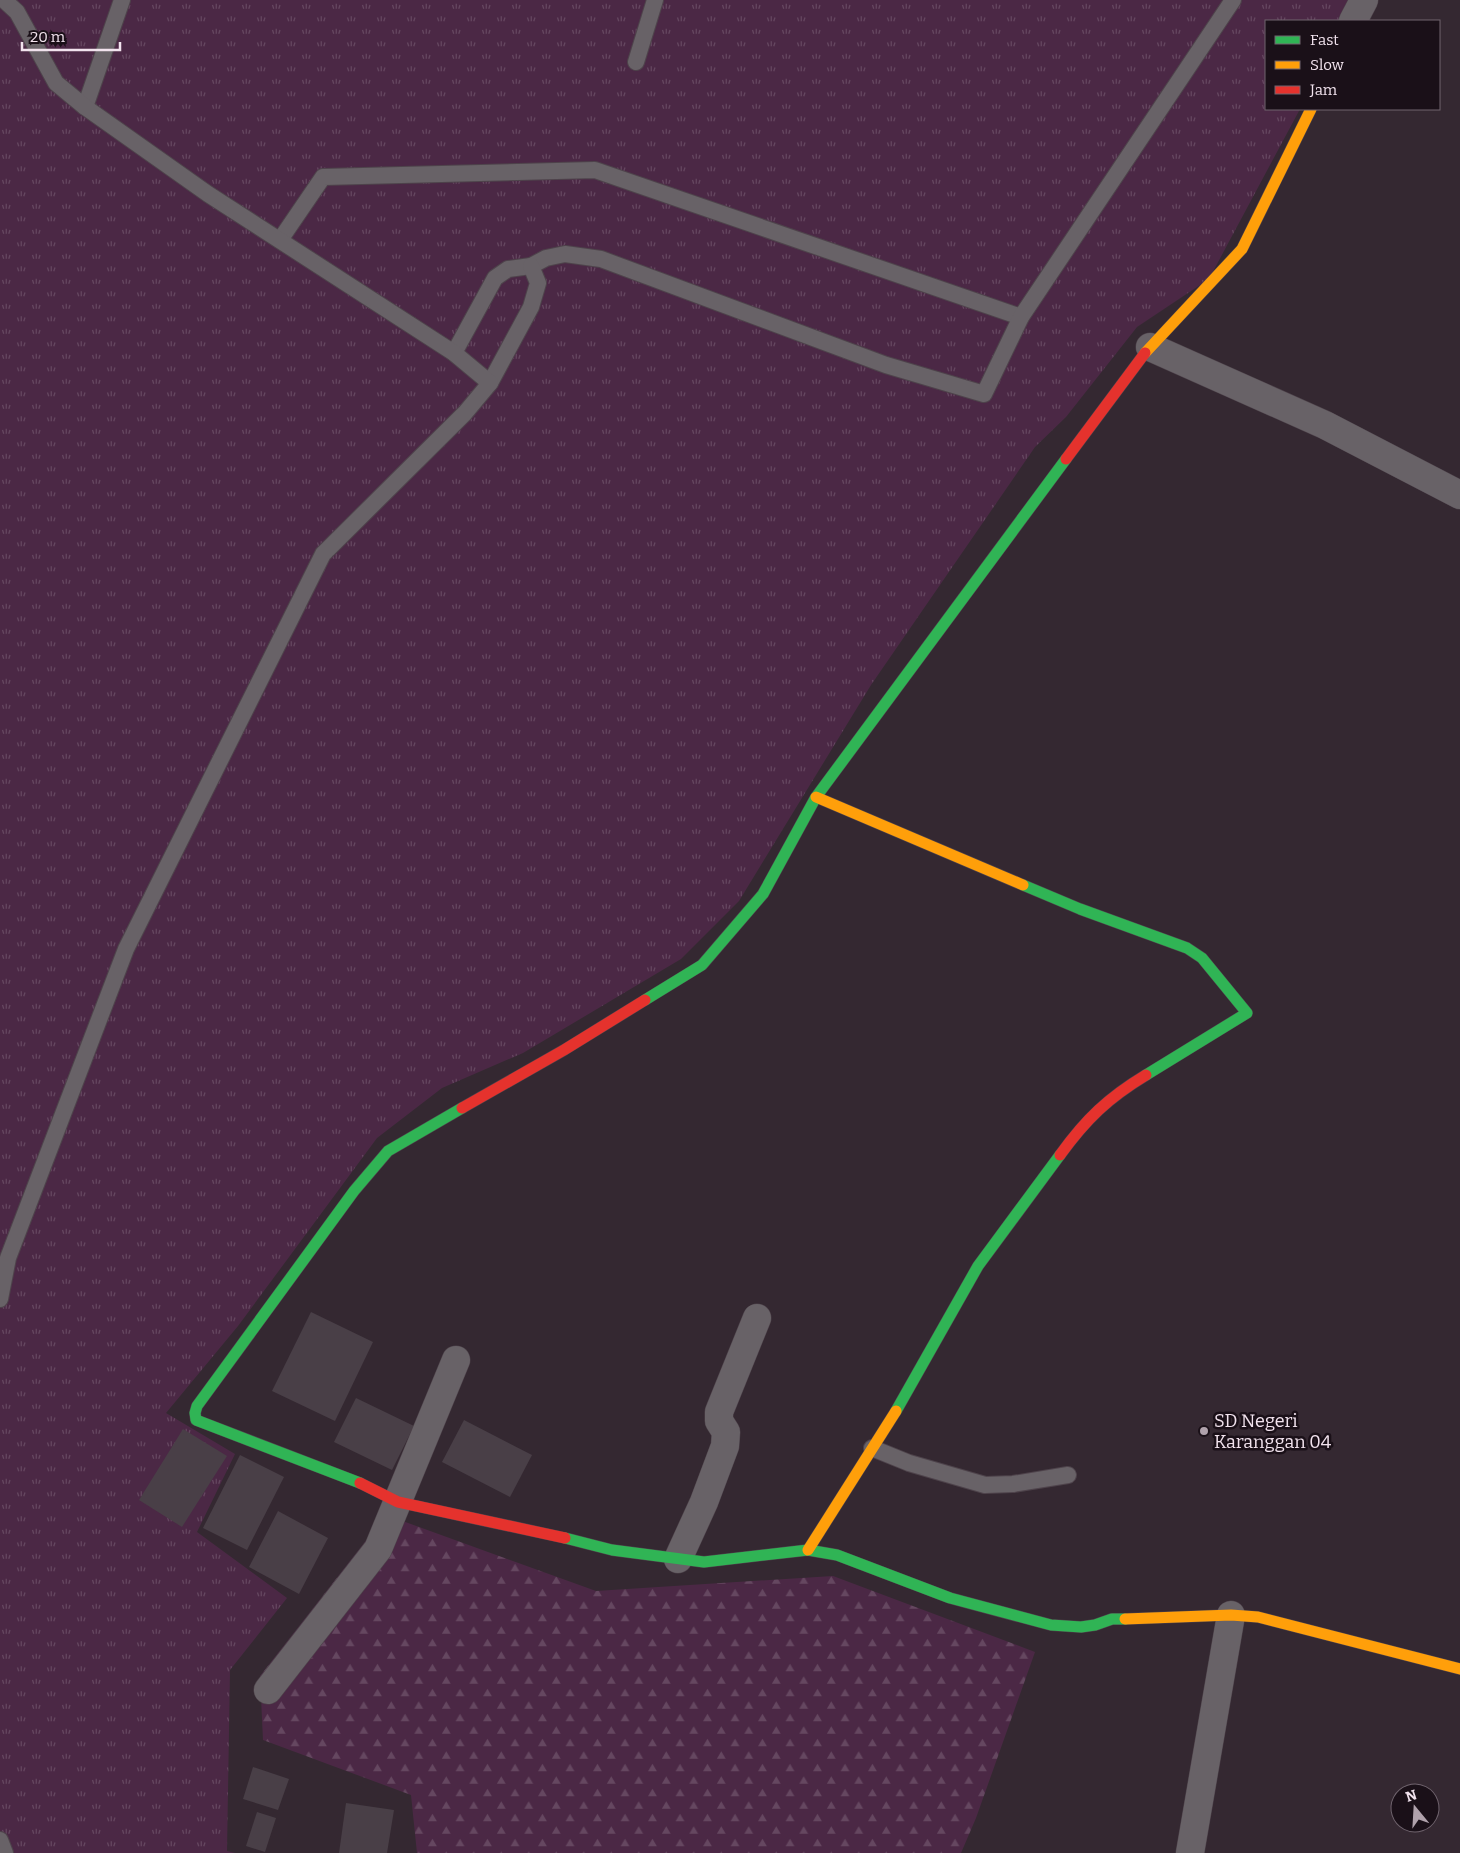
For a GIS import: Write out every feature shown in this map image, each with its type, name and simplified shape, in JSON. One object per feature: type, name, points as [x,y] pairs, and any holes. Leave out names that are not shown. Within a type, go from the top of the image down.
[{"type":"street","points":[[1354,20],[1364,0]]},
{"type":"street","points":[[1310,110],[1242,249],[1150,347],[1122,383],[816,797],[763,894],[702,965],[564,1050],[388,1151],[354,1191],[197,1406],[194,1413],[196,1420],[356,1481],[398,1502],[522,1528],[612,1550],[704,1562],[808,1550],[837,1555],[950,1598],[1065,1627],[1095,1625],[1112,1619],[1231,1615],[1258,1617],[1460,1669]]},
{"type":"street","points":[[1150,347],[1326,425],[1460,495]]},
{"type":"street","points":[[808,1550],[903,1399],[978,1266],[1077,1131],[1112,1097],[1247,1013],[1202,958],[1186,948],[1080,908],[816,797]]},
{"type":"street","points":[[678,1559],[704,1502],[725,1446],[726,1432],[719,1421],[719,1412],[757,1318]]},
{"type":"street","points":[[268,1690],[378,1549],[456,1360]]},
{"type":"street","points":[[1190,1853],[1231,1615]]},
{"type":"lane","points":[[4,0],[18,12],[56,83],[85,108],[208,194],[454,353],[490,383]]},
{"type":"lane","points":[[85,108],[122,0]]},
{"type":"lane","points":[[636,62],[655,0]]},
{"type":"lane","points":[[454,353],[495,278],[508,269],[531,266],[546,258],[564,254],[601,259],[886,364],[984,394],[1021,317],[1233,0]]},
{"type":"lane","points":[[280,240],[323,177],[595,170],[1021,317]]},
{"type":"lane","points":[[0,1299],[8,1258],[126,949],[323,554],[465,413],[490,383],[530,307],[538,282],[531,266]]},
{"type":"lane","points":[[872,1448],[909,1463],[985,1485],[1013,1484],[1068,1475]]},
{"type":"lane","points":[[0,1840],[5,1853]]},
{"type":"green space","points":[[0,0],[1355,0],[1345,20],[1265,20],[1265,110],[1299,110],[1209,279],[1137,327],[1066,417],[1035,447],[871,685],[739,901],[681,959],[523,1053],[442,1088],[377,1138],[238,1326],[166,1413],[235,1454],[197,1532],[287,1598],[230,1670],[227,1851],[235,1853],[0,1853]]},
{"type":"green space","points":[[386,1515],[596,1591],[833,1576],[1035,1652],[976,1818],[961,1853],[417,1853],[411,1795],[263,1740],[260,1676]]},
{"type":"building","points":[[311,1312],[373,1342],[335,1421],[272,1391]]},
{"type":"building","points":[[356,1398],[414,1426],[392,1470],[334,1442]]},
{"type":"building","points":[[464,1420],[532,1455],[510,1497],[442,1462]]},
{"type":"building","points":[[183,1429],[227,1456],[182,1527],[139,1500]]},
{"type":"building","points":[[240,1455],[284,1477],[247,1550],[203,1528]]},
{"type":"building","points":[[278,1511],[328,1538],[299,1594],[249,1567]]},
{"type":"building","points":[[253,1767],[289,1779],[278,1810],[243,1799]]},
{"type":"building","points":[[346,1803],[394,1810],[387,1853],[339,1853]]},
{"type":"building","points":[[257,1812],[276,1818],[265,1852],[246,1846]]},
{"type":"traffic: fast","points":[[645,1000],[702,965],[763,894],[816,797],[1066,459]]},
{"type":"traffic: fast","points":[[1023,885],[1080,909],[1187,948],[1202,958],[1247,1013],[1146,1075]]},
{"type":"traffic: fast","points":[[360,1483],[196,1420],[195,1413],[197,1406],[354,1191],[388,1151],[462,1108]]},
{"type":"traffic: fast","points":[[896,1411],[978,1266],[1060,1155]]},
{"type":"traffic: fast","points":[[565,1538],[612,1550],[704,1562],[808,1550],[837,1555],[950,1598],[1051,1625],[1081,1627],[1095,1625],[1112,1619],[1125,1619]]},
{"type":"traffic: slow","points":[[1145,353],[1242,249],[1311,110]]},
{"type":"traffic: slow","points":[[816,797],[1023,885]]},
{"type":"traffic: slow","points":[[808,1550],[896,1411]]},
{"type":"traffic: slow","points":[[1125,1619],[1231,1615],[1258,1617],[1460,1669]]},
{"type":"traffic: jam","points":[[1066,459],[1145,353]]},
{"type":"traffic: jam","points":[[462,1108],[564,1050],[645,1000]]},
{"type":"traffic: jam","points":[[1060,1155],[1098,1110],[1120,1092],[1146,1075]]},
{"type":"traffic: jam","points":[[360,1483],[398,1502],[565,1538]]},
{"type":"place","name":"SD Negeri Karanggan 04","points":[[1204,1431]]}]
